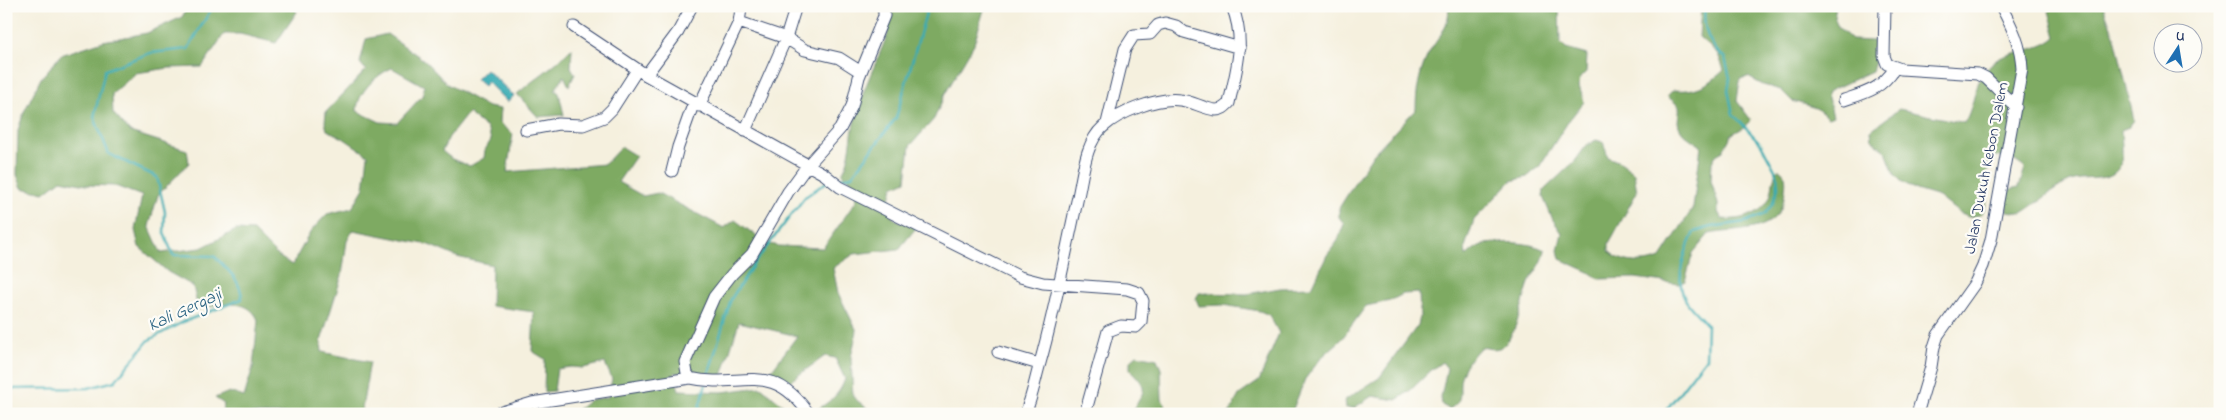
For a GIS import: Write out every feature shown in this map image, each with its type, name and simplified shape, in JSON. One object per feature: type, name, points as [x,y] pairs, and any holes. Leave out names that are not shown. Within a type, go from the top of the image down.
[{"type":"street","points":[[526,130],[558,124],[583,125],[604,117],[678,32],[692,6]]},
{"type":"street","points":[[672,171],[678,147],[696,104],[739,22],[742,9],[737,6]]},
{"type":"street","points":[[745,131],[786,38],[796,6]]},
{"type":"street","points":[[690,378],[685,362],[714,297],[732,274],[752,254],[788,192],[807,166],[840,130],[852,106],[861,72],[881,24],[884,6]]},
{"type":"street","points":[[1025,414],[1048,338],[1058,284],[1090,147],[1096,134],[1107,123],[1150,103],[1166,100],[1192,102],[1215,110],[1225,107],[1229,103],[1240,48],[1239,31],[1232,6]]},
{"type":"street","points":[[1885,6],[1884,56],[1888,64],[1895,68],[1978,74],[1986,78],[2016,107]]},
{"type":"street","name":"Jalan Dukuh Kebon Dalem","points":[[1917,414],[1938,335],[1975,283],[1989,249],[2000,182],[2021,78],[2021,53],[2017,39],[2001,6]]},
{"type":"street","points":[[739,22],[786,38],[805,50],[839,58],[861,72]]},
{"type":"street","points":[[1107,123],[1125,48],[1134,35],[1150,34],[1158,25],[1165,22],[1192,34],[1240,48]]},
{"type":"street","points":[[574,27],[642,73],[824,174],[840,186],[1020,277],[1043,283],[1127,289],[1140,293],[1142,296],[1142,318],[1140,325],[1114,327],[1106,335],[1085,414]]},
{"type":"street","points":[[1844,100],[1875,89],[1884,83],[1895,68]]},
{"type":"street","points":[[998,352],[1039,364]]},
{"type":"street","points":[[495,414],[532,403],[690,378],[727,382],[758,378],[769,380],[785,389],[810,414]]},
{"type":"green space","points":[[188,6],[293,6],[297,12],[276,43],[240,34],[224,34],[202,67],[169,68],[136,73],[112,94],[113,113],[130,132],[187,150],[189,163],[158,195],[149,226],[161,253],[201,248],[236,230],[253,231],[278,256],[292,265],[311,231],[327,214],[352,208],[364,188],[368,155],[327,130],[325,122],[326,112],[366,70],[360,63],[366,39],[387,34],[424,60],[447,84],[488,107],[500,109],[499,123],[513,134],[507,172],[605,164],[621,147],[636,156],[618,182],[643,196],[658,193],[724,228],[735,220],[766,243],[779,246],[823,248],[856,201],[857,186],[842,174],[848,161],[853,126],[858,109],[887,36],[889,25],[877,6],[985,6],[974,44],[945,94],[934,119],[910,146],[906,181],[893,187],[890,199],[893,218],[916,228],[899,249],[854,254],[833,268],[838,293],[857,331],[851,357],[853,397],[874,414],[817,414],[815,411],[837,394],[845,379],[835,358],[825,356],[789,382],[771,371],[797,336],[739,322],[722,376],[674,373],[679,390],[722,392],[761,387],[790,410],[788,414],[572,414],[590,400],[608,397],[612,379],[605,363],[583,368],[557,369],[554,391],[544,392],[545,359],[532,351],[534,312],[491,306],[492,265],[457,257],[429,245],[353,230],[347,241],[342,275],[321,341],[322,352],[370,362],[361,414],[221,414],[224,404],[215,398],[229,392],[244,397],[253,367],[258,320],[253,312],[240,305],[232,304],[198,309],[193,286],[168,272],[139,247],[135,230],[142,196],[115,186],[86,185],[61,180],[44,193],[22,188],[17,175],[18,130],[24,112],[41,78],[61,55],[103,41],[147,33],[182,17]],"holes":[[[392,68],[424,86],[423,95],[397,123],[380,122],[357,111],[360,98],[368,85]],[[468,113],[487,128],[491,140],[485,150],[484,158],[470,166],[452,159],[442,151],[449,137]]]},
{"type":"green space","points":[[1448,6],[1559,6],[1560,43],[1566,49],[1587,55],[1586,72],[1580,78],[1579,86],[1584,102],[1570,119],[1539,167],[1527,177],[1511,181],[1474,220],[1465,247],[1466,256],[1475,248],[1493,243],[1524,244],[1545,250],[1541,263],[1527,288],[1519,315],[1508,341],[1500,348],[1481,347],[1473,356],[1460,379],[1458,402],[1449,409],[1442,405],[1441,397],[1447,368],[1442,362],[1396,400],[1372,396],[1354,408],[1346,408],[1345,400],[1379,378],[1418,325],[1420,317],[1419,293],[1403,294],[1390,301],[1366,306],[1341,340],[1322,357],[1305,379],[1291,414],[1229,414],[1239,395],[1259,381],[1279,333],[1269,315],[1260,311],[1223,305],[1199,306],[1196,299],[1199,293],[1247,294],[1280,288],[1312,287],[1327,255],[1337,242],[1344,224],[1339,217],[1339,208],[1373,154],[1416,109],[1421,71],[1429,53],[1445,28]]},
{"type":"green space","points":[[1701,6],[1836,6],[1834,17],[1839,28],[1852,40],[1874,41],[1876,59],[1872,71],[1829,91],[1827,94],[1833,116],[1828,118],[1816,108],[1792,101],[1781,90],[1763,85],[1748,77],[1740,79],[1737,101],[1751,120],[1743,128],[1732,134],[1723,151],[1716,155],[1712,162],[1711,180],[1718,204],[1718,212],[1722,219],[1737,219],[1758,211],[1768,201],[1779,169],[1785,175],[1786,184],[1783,205],[1777,215],[1759,227],[1709,234],[1693,253],[1685,281],[1679,284],[1635,278],[1599,279],[1589,272],[1560,259],[1558,250],[1562,233],[1553,220],[1543,197],[1544,190],[1575,161],[1586,146],[1596,140],[1603,142],[1608,157],[1622,163],[1634,173],[1637,192],[1609,243],[1609,251],[1620,259],[1634,262],[1661,258],[1693,208],[1701,146],[1681,130],[1678,122],[1679,106],[1667,96],[1673,90],[1688,90],[1700,87],[1724,70],[1718,54],[1699,37]]},
{"type":"green space","points":[[2055,6],[2103,6],[2116,41],[2134,120],[2129,127],[2121,130],[2122,154],[2119,168],[2108,176],[2071,181],[2022,213],[2007,211],[2005,199],[2007,190],[2019,187],[2025,168],[2012,159],[1994,156],[1988,169],[1988,193],[1985,208],[1980,215],[1968,217],[1959,213],[1939,197],[1916,190],[1901,181],[1895,175],[1886,152],[1872,139],[1871,130],[1899,109],[1964,123],[1981,77],[1991,64],[2006,55],[2040,46],[2056,37],[2049,11]]},
{"type":"green space","points":[[572,48],[571,67],[575,74],[569,86],[564,76],[555,90],[559,93],[564,115],[538,117],[517,94],[559,61]]},
{"type":"green space","points":[[1137,355],[1157,359],[1161,369],[1162,399],[1169,414],[1132,414],[1143,391],[1141,382],[1130,370],[1130,361]]},
{"type":"water","points":[[486,69],[514,96],[507,102],[487,82],[484,86],[476,79]]},
{"type":"waterway","name":"Kali Gergaji","points":[[6,389],[88,388],[115,381],[149,340],[183,322],[242,299],[236,280],[214,256],[173,255],[164,233],[165,212],[157,177],[109,154],[94,117],[105,70],[150,53],[188,49],[213,6]]},
{"type":"waterway","points":[[836,179],[852,176],[896,118],[928,6]]},
{"type":"waterway","points":[[1663,414],[1706,358],[1707,325],[1686,301],[1681,289],[1680,280],[1682,264],[1694,232],[1711,227],[1745,222],[1765,214],[1772,205],[1778,188],[1777,174],[1761,144],[1733,114],[1728,90],[1730,78],[1725,58],[1710,42],[1704,22],[1705,6]]},
{"type":"waterway","points":[[708,376],[731,299],[753,265],[805,197],[828,181]]},
{"type":"waterway","points":[[697,414],[706,384]]}]
